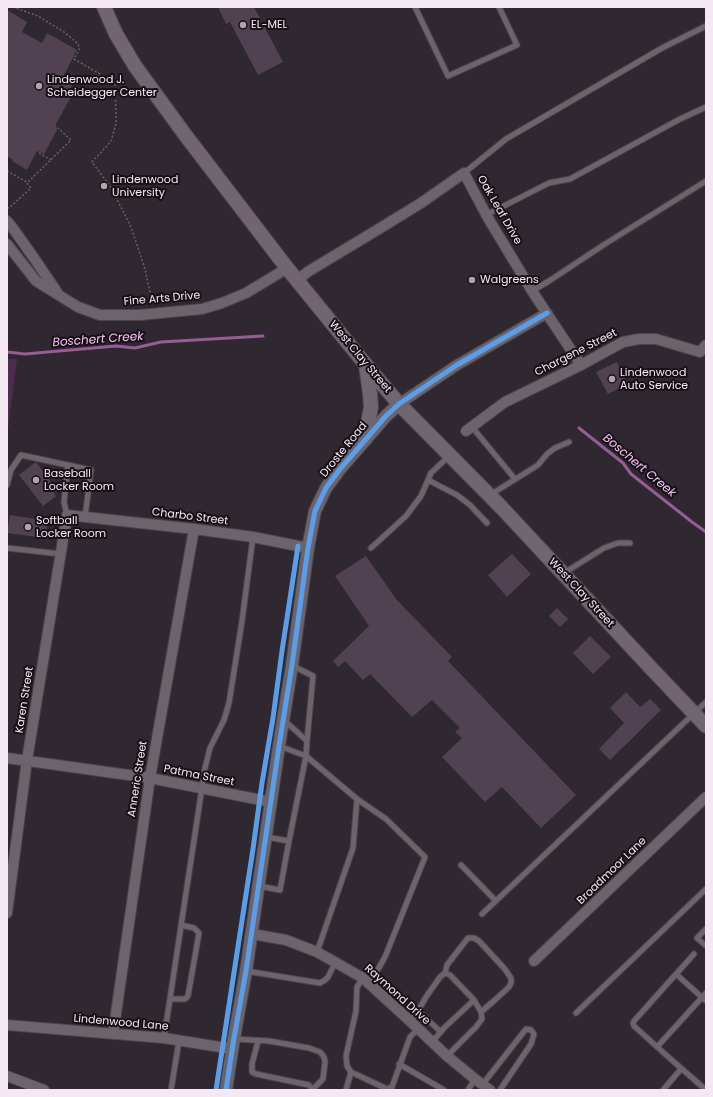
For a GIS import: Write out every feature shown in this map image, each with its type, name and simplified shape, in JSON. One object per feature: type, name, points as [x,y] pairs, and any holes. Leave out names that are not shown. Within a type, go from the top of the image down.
[{"type":"main road","name":"West Clay Street","points":[[104,7],[116,34],[135,66],[186,136],[287,268],[366,365],[399,404],[489,496],[706,726]]},
{"type":"main road","points":[[365,439],[371,408],[366,365]]},
{"type":"street","name":"Oak Leaf Drive","points":[[297,280],[315,267],[421,203],[464,174],[486,215],[532,291],[581,365]]},
{"type":"street","name":"Fine Arts Drive","points":[[7,221],[59,295]]},
{"type":"street","name":"Fine Arts Drive","points":[[7,244],[36,281],[78,307],[100,315],[140,315],[202,309],[246,293],[287,268]]},
{"type":"street","name":"Droste Road","points":[[226,1090],[252,934],[308,548],[315,511],[326,488],[348,458],[386,416],[399,404],[457,365],[547,313]]},
{"type":"street","name":"Chargene Street","points":[[469,429],[505,402],[581,365],[623,342],[639,339],[656,339],[704,352]]},
{"type":"street","name":"Charbo Street","points":[[68,515],[253,537],[308,548]]},
{"type":"street","name":"Karen Street","points":[[7,913],[27,760],[68,515]]},
{"type":"street","name":"Anneric Street","points":[[113,1034],[150,778],[194,529]]},
{"type":"street","name":"Patma Street","points":[[7,758],[150,778],[271,802]]},
{"type":"street","name":"Broadmoor Lane","points":[[534,961],[706,797]]},
{"type":"street","name":"Raymond Drive","points":[[252,934],[286,940],[336,961],[366,981],[410,1020],[447,1056],[482,1085]]},
{"type":"street","name":"Lindenwood Lane","points":[[7,1025],[164,1038],[179,1041],[233,1044]]},
{"type":"street","points":[[7,1076],[44,1090]]},
{"type":"lane","points":[[415,7],[448,76],[517,45],[499,7]]},
{"type":"lane","points":[[464,174],[506,139],[662,48],[706,26]]},
{"type":"lane","points":[[486,215],[549,183],[570,179],[680,119],[706,107]]},
{"type":"lane","points":[[532,291],[706,181]]},
{"type":"lane","points":[[469,429],[515,479]]},
{"type":"lane","points":[[489,496],[538,465],[547,454],[555,448],[569,442]]},
{"type":"lane","points":[[7,486],[11,470],[21,455],[91,470],[86,517]]},
{"type":"lane","points":[[372,548],[406,516],[421,496],[431,473],[449,455]]},
{"type":"lane","points":[[68,465],[64,502],[68,515]]},
{"type":"lane","points":[[428,480],[457,495],[470,504],[487,523]]},
{"type":"lane","points":[[164,1038],[205,768],[208,755],[224,720],[229,703],[242,622],[253,537]]},
{"type":"lane","points":[[563,574],[604,548],[618,542],[630,543]]},
{"type":"lane","points":[[7,548],[61,554]]},
{"type":"lane","points":[[259,886],[280,890],[306,756],[313,676],[292,666]]},
{"type":"lane","points":[[482,914],[706,702]]},
{"type":"lane","points":[[283,719],[307,741]]},
{"type":"lane","points":[[279,746],[306,756],[358,799],[386,819],[425,857],[385,957],[366,981],[357,987],[356,1011],[346,1056],[347,1066],[351,1072],[387,1089],[392,1087],[397,1090]]},
{"type":"lane","points":[[317,952],[353,848],[358,799]]},
{"type":"lane","points":[[266,837],[289,841]]},
{"type":"lane","points":[[461,865],[496,901]]},
{"type":"lane","points":[[576,1013],[706,889]]},
{"type":"lane","points":[[170,999],[185,1000],[188,996],[199,933],[194,928],[181,925]]},
{"type":"lane","points":[[706,929],[697,938],[706,946]]},
{"type":"lane","points":[[410,1020],[418,1011],[440,977],[445,974],[447,965],[468,938],[474,938],[479,942],[504,968],[511,978],[509,987],[481,1012]]},
{"type":"lane","points":[[694,954],[634,1021],[634,1026],[706,1090]]},
{"type":"lane","points":[[246,971],[320,983],[328,977],[336,961]]},
{"type":"lane","points":[[445,974],[450,975],[474,1000],[481,1012],[482,1019],[447,1056]]},
{"type":"lane","points":[[657,1048],[705,997],[676,974]]},
{"type":"lane","points":[[432,1042],[474,1000]]},
{"type":"lane","points":[[418,1011],[441,1032]]},
{"type":"lane","points":[[392,1087],[399,1064],[410,1037],[418,1029]]},
{"type":"lane","points":[[468,1090],[482,1085],[526,1029],[531,1030],[534,1034],[533,1040],[500,1090]]},
{"type":"lane","points":[[171,1090],[179,1041]]},
{"type":"lane","points":[[233,1044],[258,1041],[269,1041],[309,1048],[320,1052],[324,1057],[325,1062],[323,1079],[312,1090],[309,1085],[252,1072],[252,1064],[258,1041]]},
{"type":"lane","points":[[399,1064],[444,1090]]},
{"type":"lane","points":[[663,1090],[681,1069]]},
{"type":"lane","points":[[346,1090],[351,1072]]},
{"type":"path","points":[[13,7],[38,16],[64,32],[79,46],[79,50],[74,59],[112,81],[115,85],[116,123],[114,131],[111,141],[92,162],[110,186],[131,227],[145,269],[152,302]]},
{"type":"path","points":[[27,183],[71,140],[58,128]]},
{"type":"path","points":[[38,153],[51,160]]},
{"type":"path","points":[[7,171],[25,181],[31,188],[9,208],[7,208]]},
{"type":"shaded area","points":[[7,359],[17,359],[7,437]]},
{"type":"building","points":[[218,7],[254,7],[283,62],[258,75],[230,22],[226,24]]},
{"type":"building","name":"Lindenwood J. Scheidegger Center","points":[[7,10],[27,22],[22,32],[42,43],[47,33],[77,50],[64,75],[74,81],[69,91],[73,93],[56,124],[57,130],[44,154],[37,151],[27,170],[12,161],[13,160],[7,156]]},
{"type":"building","points":[[617,362],[628,384],[608,394],[596,372]]},
{"type":"building","name":"Baseball Locker Room","points":[[36,462],[57,490],[54,493],[56,496],[43,506],[19,475]]},
{"type":"building","name":"Softball Locker Room","points":[[10,515],[48,521],[45,538],[7,533]]},
{"type":"building","points":[[512,554],[531,574],[507,597],[488,575]]},
{"type":"building","points":[[366,556],[396,599],[452,657],[448,661],[576,795],[541,828],[502,787],[485,802],[442,757],[462,738],[455,732],[460,728],[432,700],[412,717],[370,674],[363,680],[345,661],[338,667],[333,661],[369,626],[335,576]]},
{"type":"building","points":[[557,608],[568,619],[560,627],[549,616]]},
{"type":"building","points":[[590,636],[611,657],[593,674],[573,653]]},
{"type":"building","points":[[626,692],[640,707],[650,699],[661,710],[610,760],[599,749],[624,723],[610,708]]},
{"type":"waterway","name":"Boschert Creek","points":[[7,352],[25,354],[116,346],[135,348],[161,342],[263,336]]},
{"type":"waterway","name":"Boschert Creek","points":[[579,428],[623,463],[631,474],[706,532]]},
{"type":"cycle path","points":[[226,1090],[246,971],[308,548],[315,511],[326,488],[340,469],[386,416],[399,404],[457,365],[547,313]]},
{"type":"cycle path","points":[[216,1090],[298,546]]},
{"type":"place","name":"EL-MEL","points":[[243,25]]},
{"type":"place","name":"Lindenwood J. Scheidegger Center","points":[[39,86]]},
{"type":"place","name":"Lindenwood University","points":[[104,186]]},
{"type":"place","name":"Walgreens","points":[[472,280]]},
{"type":"place","name":"Lindenwood Auto Service","points":[[612,379]]},
{"type":"place","name":"Baseball Locker Room","points":[[36,480]]},
{"type":"place","name":"Softball Locker Room","points":[[28,527]]}]
